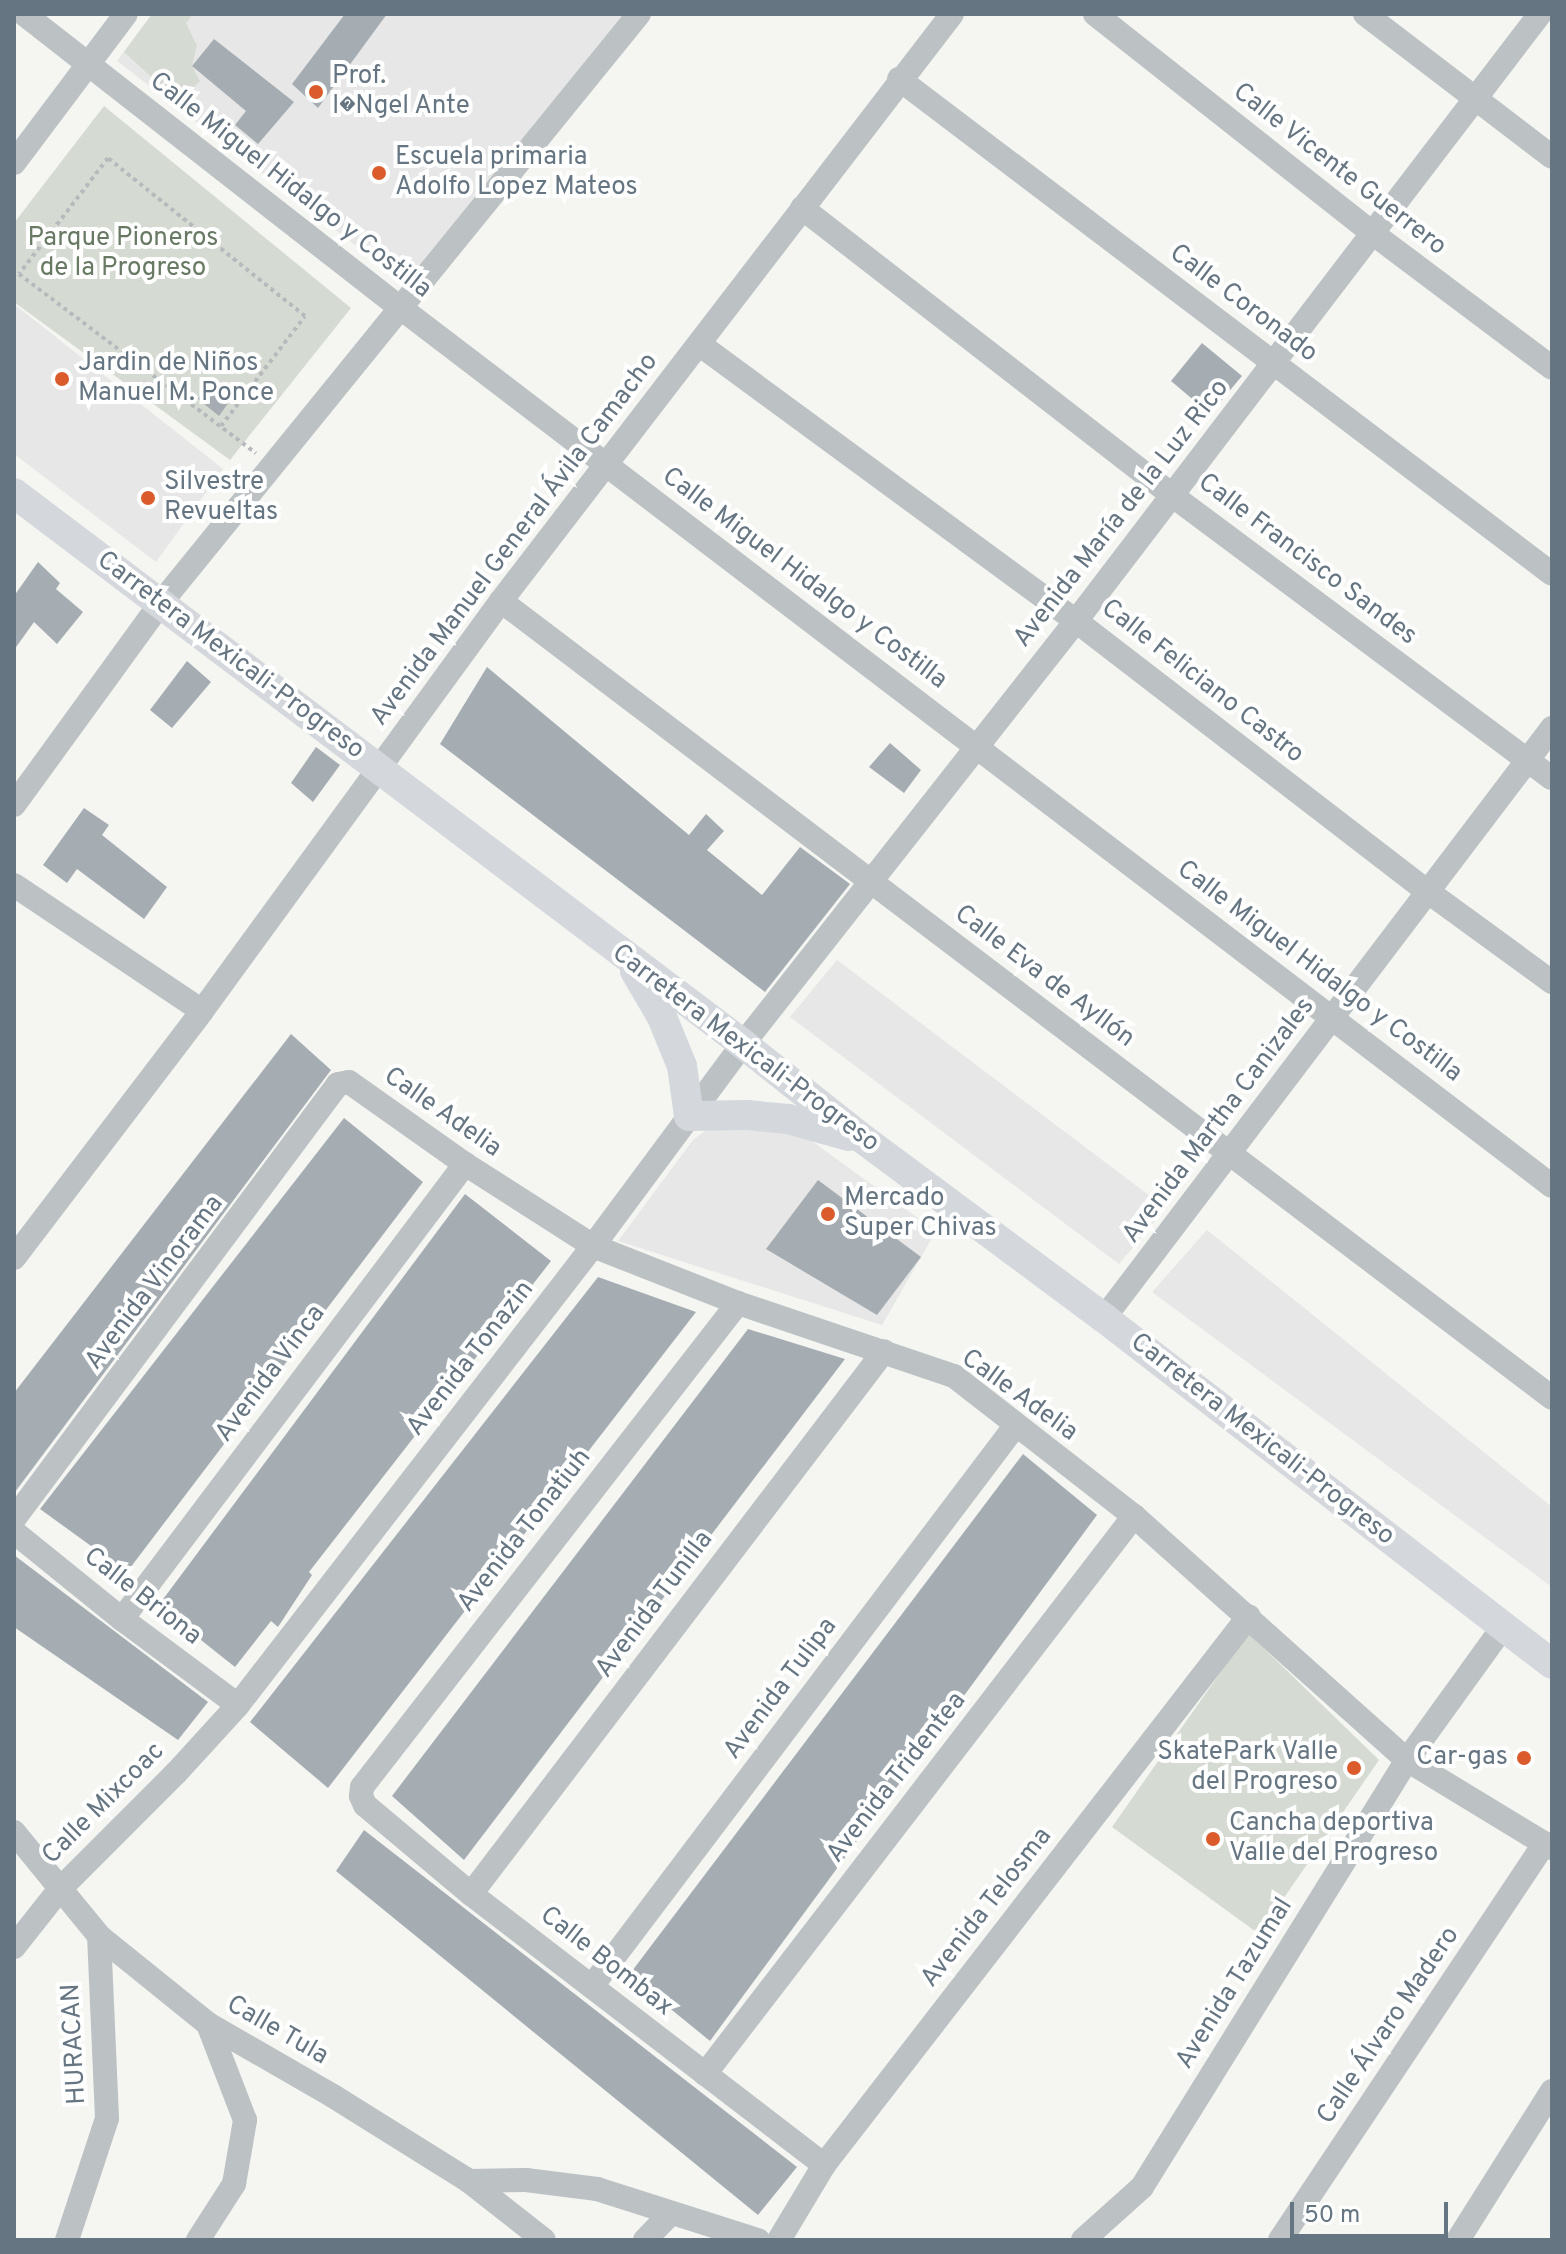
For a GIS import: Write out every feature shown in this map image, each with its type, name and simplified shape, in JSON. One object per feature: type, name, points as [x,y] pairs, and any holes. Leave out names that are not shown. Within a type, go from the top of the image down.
[{"type":"main road","name":"Carretera Mexicali-Progreso","points":[[14,493],[378,766],[863,1139],[1104,1318],[1552,1664]]},
{"type":"main road","points":[[630,961],[662,1017],[682,1066],[689,1116],[747,1115],[788,1119],[863,1139]]},
{"type":"street","name":"Calle Miguel Hidalgo y Costilla","points":[[24,14],[402,309],[1552,1186]]},
{"type":"street","points":[[14,163],[126,14]]},
{"type":"street","points":[[14,805],[160,604],[639,14]]},
{"type":"street","name":"Avenida Manuel General Ávila Camacho","points":[[14,1258],[202,1011],[501,601],[899,79],[952,14]]},
{"type":"street","name":"Calle Vicente Guerrero","points":[[1095,14],[1371,232],[1552,368]]},
{"type":"street","points":[[1365,14],[1552,157]]},
{"type":"street","name":"Avenida María de la Luz Rico","points":[[743,1044],[1076,621],[1540,14]]},
{"type":"street","name":"Calle Coronado","points":[[899,79],[1552,574]]},
{"type":"street","name":"Calle Francisco Sandes","points":[[802,208],[1172,495],[1552,778]]},
{"type":"street","name":"Calle Feliciano Castro","points":[[699,344],[1076,621],[1427,891],[1552,982]]},
{"type":"street","name":"Calle Eva de Ayllón","points":[[501,601],[1552,1398]]},
{"type":"street","name":"Avenida Martha Canizales","points":[[1104,1318],[1552,728]]},
{"type":"street","points":[[14,885],[202,1011]]},
{"type":"street","name":"Avenida Tonazin","points":[[238,1705],[593,1246],[743,1044]]},
{"type":"street","name":"Calle Adelia","points":[[343,1082],[349,1082],[465,1164],[593,1246],[738,1303],[954,1376],[1134,1516],[1407,1760],[1548,1845]]},
{"type":"street","name":"Avenida Vinorama","points":[[14,1519],[343,1082]]},
{"type":"street","name":"Avenida Vinca","points":[[122,1619],[465,1164]]},
{"type":"street","name":"Avenida Tonatiuh","points":[[361,1796],[362,1787],[738,1303]]},
{"type":"street","name":"Avenida Tunilla","points":[[471,1894],[884,1351]]},
{"type":"street","name":"Avenida Tulipa","points":[[592,1986],[1015,1426]]},
{"type":"street","name":"Avenida Tridentea","points":[[705,2074],[1134,1516]]},
{"type":"street","name":"Calle Briona","points":[[14,1532],[122,1619],[238,1705]]},
{"type":"street","name":"Avenida Telosma","points":[[779,2240],[824,2165],[1249,1616]]},
{"type":"street","name":"Avenida Tazumal","points":[[1083,2240],[1142,2187],[1407,1760],[1503,1627]]},
{"type":"street","name":"Calle Mixcoac","points":[[14,1947],[59,1890],[176,1773],[238,1705]]},
{"type":"street","name":"Calle Bombax","points":[[361,1796],[365,1805],[471,1894],[824,2165]]},
{"type":"street","name":"Calle Tula","points":[[14,1832],[99,1936],[208,2024],[333,2096],[469,2181],[544,2240]]},
{"type":"street","name":"Calle Álvaro Madero","points":[[1280,2240],[1548,1845]]},
{"type":"street","name":"HURACAN","points":[[67,2240],[107,2118],[99,1936]]},
{"type":"street","points":[[198,2240],[234,2184],[245,2120],[208,2024]]},
{"type":"street","points":[[1458,2240],[1552,2091]]},
{"type":"street","points":[[469,2181],[526,2180],[597,2189],[758,2240]]},
{"type":"street","points":[[645,2240],[671,2213]]},
{"type":"path","points":[[221,426],[305,316],[108,158],[19,274],[273,466]]},
{"type":"shaded area","name":"Escuela primaria Adolfo Lopez Mateos","points":[[152,14],[625,14],[407,285],[117,61]]},
{"type":"shaded area","name":"Jardin de Niños Manuel M. Ponce","points":[[14,304],[223,469],[156,562],[14,454]]},
{"type":"shaded area","points":[[837,960],[1166,1208],[1119,1264],[790,1017]]},
{"type":"shaded area","points":[[739,1120],[809,1139],[936,1231],[882,1325],[618,1241],[693,1140],[713,1125]]},
{"type":"shaded area","points":[[1207,1230],[1552,1507],[1552,1587],[1152,1292]]},
{"type":"green space","points":[[152,14],[193,14],[186,23],[197,46],[192,66],[200,81],[179,102],[124,52]]},
{"type":"green space","name":"Parque Pioneros de la Progreso","points":[[104,106],[351,308],[230,460],[14,302],[14,223]]},
{"type":"green space","points":[[1248,1633],[1379,1760],[1259,1934],[1112,1827]]},
{"type":"building","points":[[345,14],[387,14],[318,108],[292,84]]},
{"type":"building","points":[[214,39],[294,102],[258,144],[235,125],[246,111],[192,66]]},
{"type":"building","points":[[1202,343],[1242,376],[1210,414],[1171,381]]},
{"type":"building","points":[[212,381],[234,395],[219,416],[198,399]]},
{"type":"building","points":[[38,562],[60,583],[56,589],[83,612],[57,644],[34,622],[14,650],[14,596]]},
{"type":"building","points":[[187,661],[211,682],[172,728],[150,710]]},
{"type":"building","points":[[487,667],[689,835],[706,814],[724,831],[707,850],[762,895],[800,847],[850,884],[765,992],[440,744]]},
{"type":"building","points":[[890,743],[921,770],[904,793],[869,767]]},
{"type":"building","points":[[316,747],[340,765],[313,802],[291,783]]},
{"type":"building","points":[[84,808],[109,825],[102,835],[167,887],[144,919],[77,869],[67,883],[43,865]]},
{"type":"building","points":[[291,1034],[331,1070],[15,1492],[14,1393]]},
{"type":"building","points":[[344,1118],[423,1182],[127,1572],[40,1509]]},
{"type":"building","name":"Mercado Super Chivas","points":[[818,1180],[921,1257],[877,1315],[766,1249]]},
{"type":"building","points":[[465,1194],[551,1261],[309,1572],[312,1575],[278,1627],[271,1621],[235,1667],[158,1606]]},
{"type":"building","points":[[598,1277],[696,1312],[328,1788],[250,1722]]},
{"type":"building","points":[[748,1329],[845,1359],[464,1860],[392,1796]]},
{"type":"building","points":[[1023,1454],[1097,1515],[710,2041],[629,1975]]},
{"type":"building","points":[[14,1555],[208,1702],[178,1740],[14,1627]]},
{"type":"building","points":[[364,1830],[797,2167],[758,2215],[336,1871]]},
{"type":"place","name":"Prof. I�Ngel Ante","points":[[316,92]]},
{"type":"place","name":"Escuela primaria Adolfo Lopez Mateos","points":[[379,173]]},
{"type":"place","name":"Jardin de Niños Manuel M. Ponce","points":[[62,379]]},
{"type":"place","name":"Silvestre Revueltas","points":[[148,498]]},
{"type":"place","name":"Mercado Super Chivas","points":[[828,1214]]},
{"type":"place","name":"Car-gas","points":[[1524,1758]]},
{"type":"place","name":"SkatePark Valle del Progreso","points":[[1354,1768]]},
{"type":"place","name":"Cancha deportiva Valle del Progreso","points":[[1213,1839]]}]
